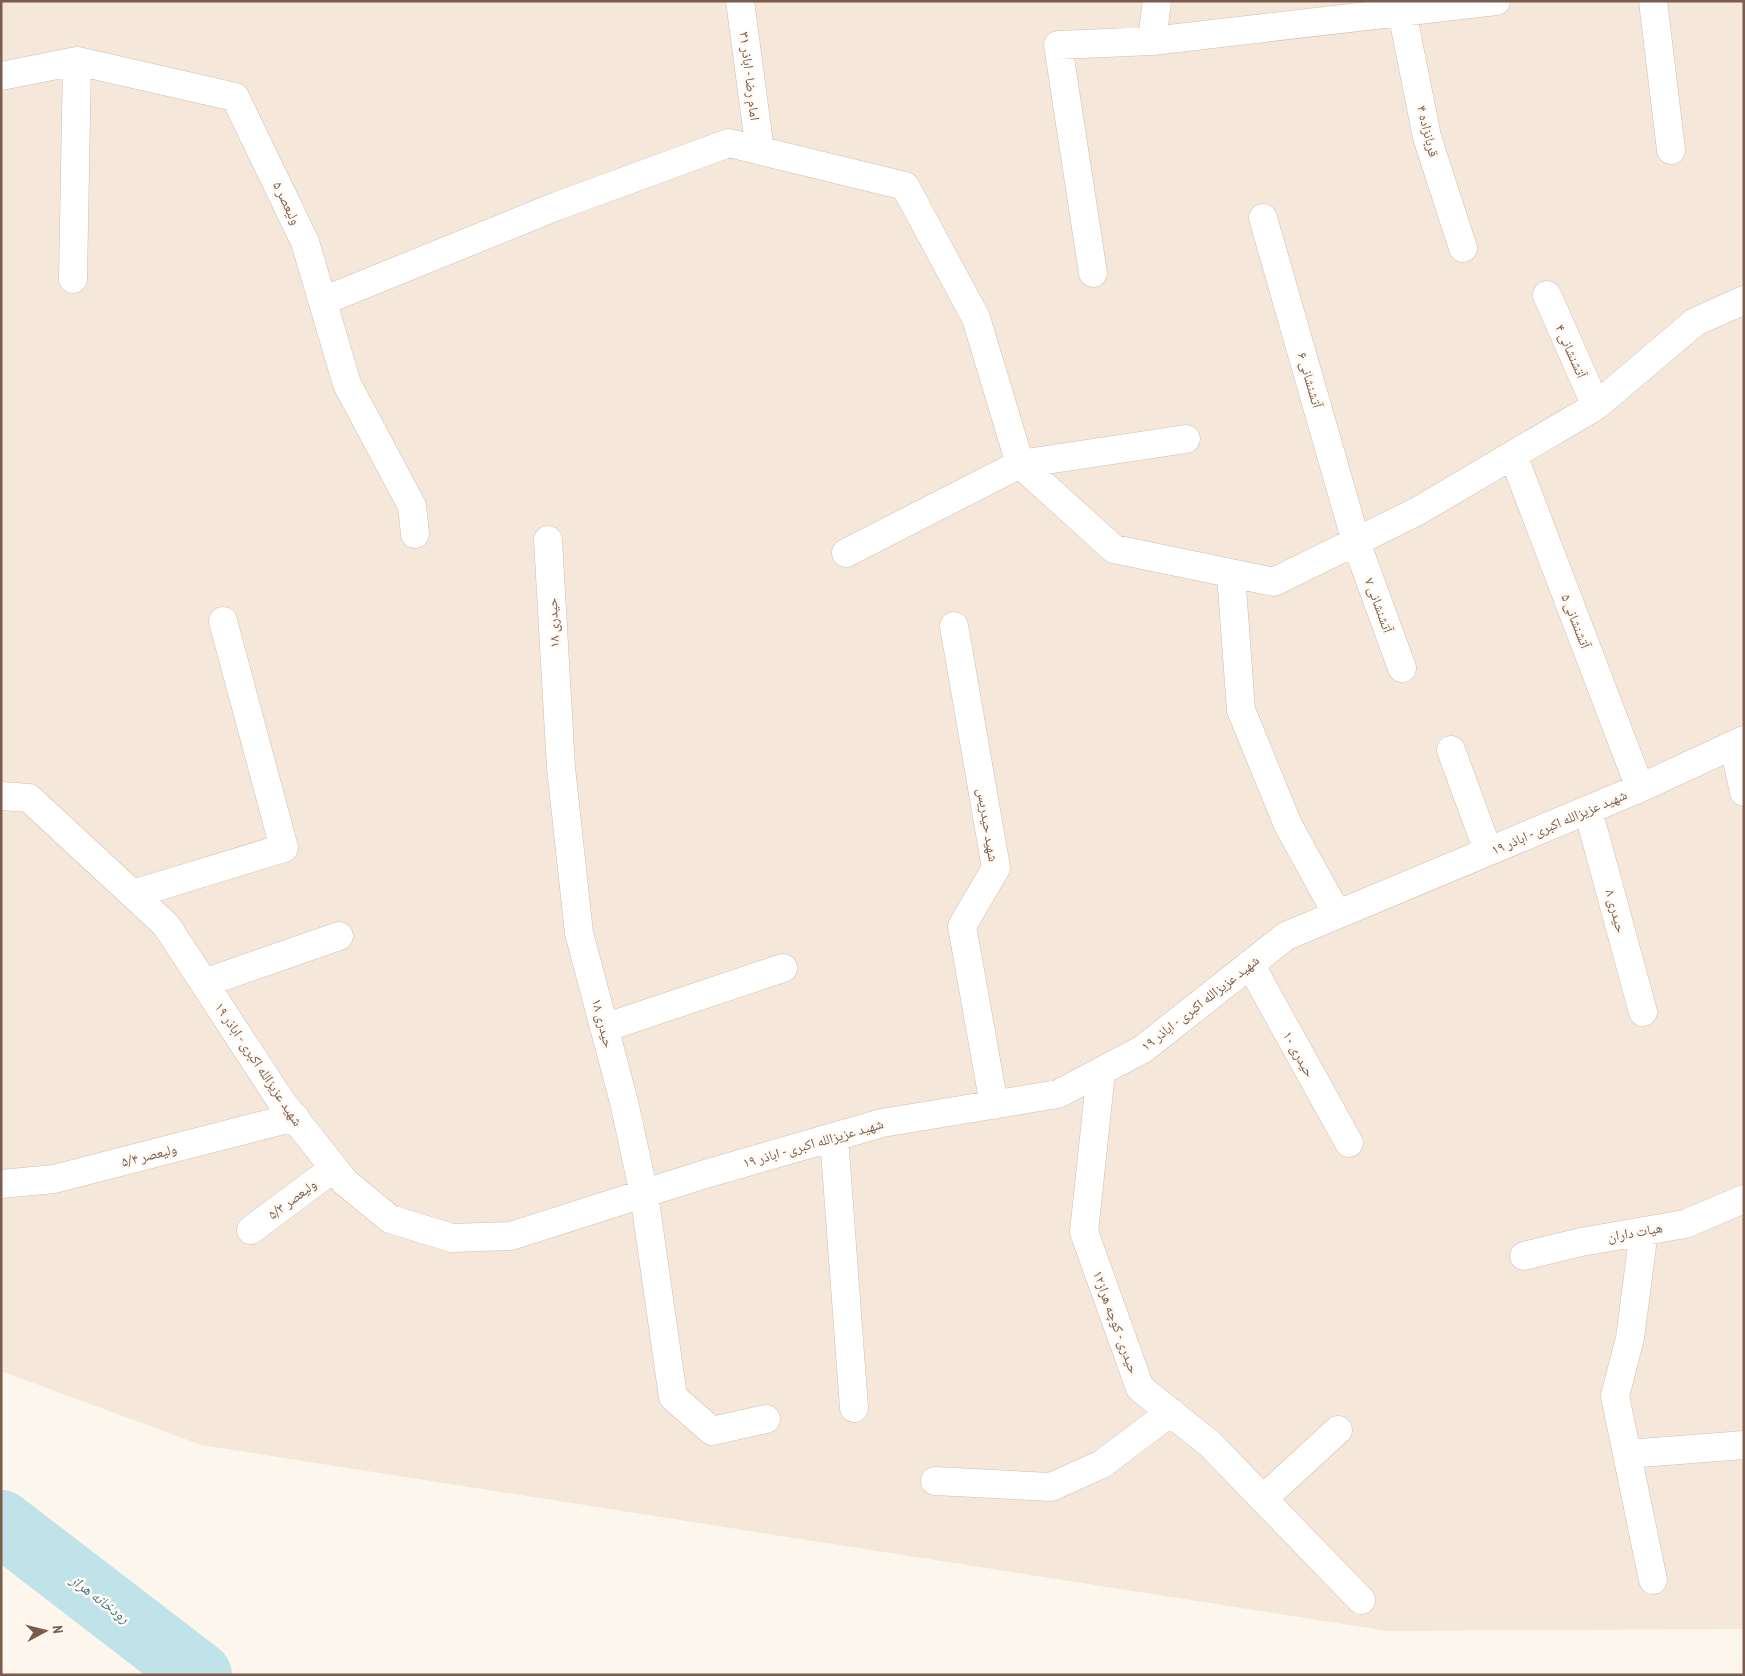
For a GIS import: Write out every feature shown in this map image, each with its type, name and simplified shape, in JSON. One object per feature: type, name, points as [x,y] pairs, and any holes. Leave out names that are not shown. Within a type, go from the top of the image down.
[{"type":"street","name":"امام رضا - اباذر ۳۱","points":[[740,1],[760,151]]},
{"type":"street","points":[[1152,41],[1157,1]]},
{"type":"street","points":[[1093,273],[1058,45],[1152,41],[1496,1]]},
{"type":"street","points":[[1653,1],[1671,150]]},
{"type":"street","name":"قربانزاده ۴","points":[[1402,12],[1427,137],[1462,248]]},
{"type":"street","points":[[73,279],[77,61]]},
{"type":"street","name":"ولیعصر ۵","points":[[1,76],[77,61],[235,97],[306,242],[347,384],[412,506],[415,534]]},
{"type":"street","points":[[323,301],[557,206],[729,144],[905,186],[976,318],[1020,464],[1114,549],[1274,582],[1416,512],[1596,406],[1695,322],[1744,300]]},
{"type":"street","name":"آتشنشانی ۶","points":[[1263,218],[1356,542]]},
{"type":"street","name":"آتشنشانی ۴","points":[[1546,294],[1596,406]]},
{"type":"street","points":[[846,553],[1020,464],[1186,439]]},
{"type":"street","name":"آتشنشانی ۵","points":[[1513,455],[1640,788]]},
{"type":"street","name":"حیدری ۱۸","points":[[548,540],[560,768],[579,933],[624,1102],[644,1194],[673,1397],[712,1431],[766,1419]]},
{"type":"street","name":"آتشنشانی ۷","points":[[1356,542],[1402,668]]},
{"type":"street","points":[[1231,574],[1241,710],[1288,825],[1337,914]]},
{"type":"street","points":[[133,894],[284,848],[223,621]]},
{"type":"street","name":"شهید حیدریس","points":[[954,626],[996,868],[962,926],[994,1105]]},
{"type":"street","points":[[1739,742],[1744,792]]},
{"type":"street","name":"شهید عزیزالله اکبری - اباذر ۱۹","points":[[1,796],[29,798],[166,925],[281,1101],[345,1182],[390,1219],[452,1238],[511,1236],[882,1123],[1058,1094],[1143,1049],[1286,936],[1640,788],[1739,742]]},
{"type":"street","points":[[1451,750],[1488,852]]},
{"type":"street","name":"حیدری ۸","points":[[1588,810],[1643,1012]]},
{"type":"street","points":[[204,983],[339,936]]},
{"type":"street","name":"حیدری ۱۰","points":[[1250,964],[1349,1143]]},
{"type":"street","points":[[604,1028],[783,968]]},
{"type":"street","name":"حیدری - كوچه هراز۱۲","points":[[1101,1072],[1084,1232],[1140,1388],[1210,1444],[1361,1600]]},
{"type":"street","name":"ولیعصر ۵/۴","points":[[1,1184],[54,1179],[295,1118]]},
{"type":"street","points":[[834,1137],[854,1408]]},
{"type":"street","name":"ولیعصر ۵/۳","points":[[250,1230],[334,1168]]},
{"type":"street","name":"هیات داران","points":[[1524,1256],[1582,1242],[1685,1224],[1744,1199]]},
{"type":"street","points":[[1644,1231],[1630,1338],[1615,1396],[1653,1580]]},
{"type":"street","points":[[935,1481],[1051,1487],[1102,1464],[1171,1412]]},
{"type":"street","points":[[1263,1499],[1338,1430]]},
{"type":"street","points":[[1628,1454],[1744,1445]]},
{"type":"shaded area","points":[[1,1],[1744,1],[1744,1629],[1388,1631],[201,1445],[1,1371]]},
{"type":"waterway","name":"رودخانه هراز","points":[[1,1523],[199,1675]]}]
